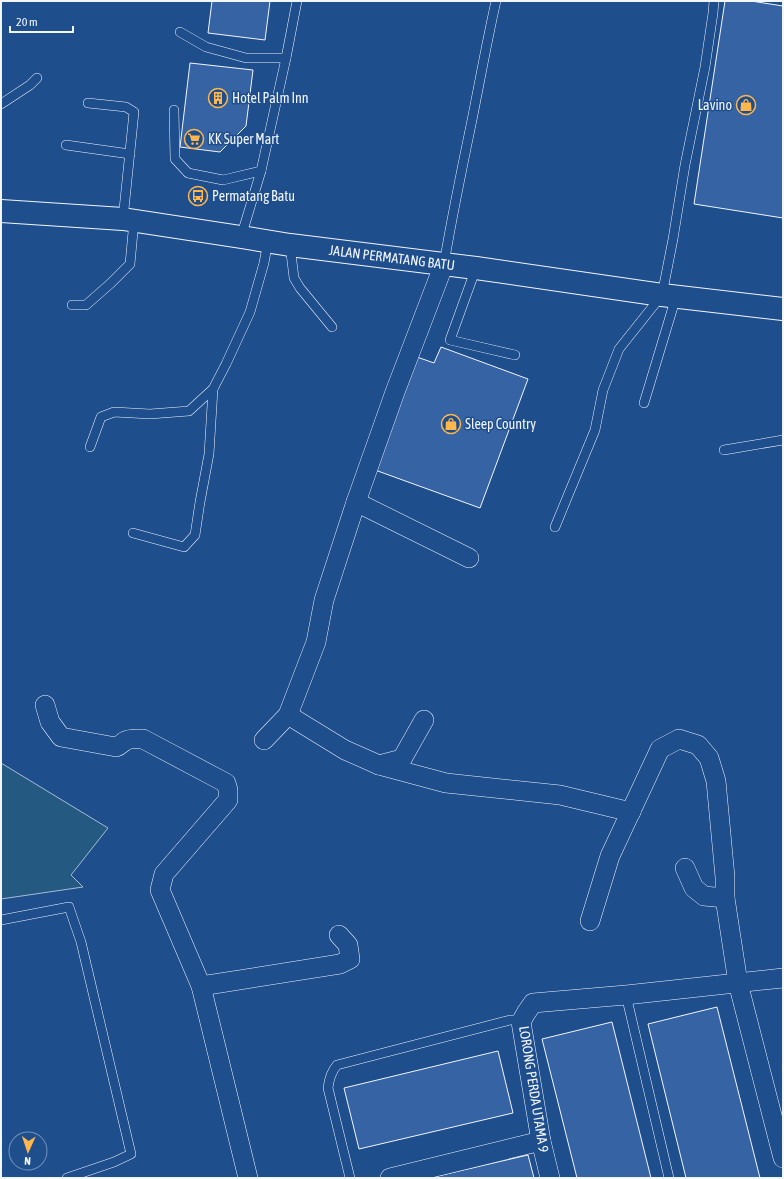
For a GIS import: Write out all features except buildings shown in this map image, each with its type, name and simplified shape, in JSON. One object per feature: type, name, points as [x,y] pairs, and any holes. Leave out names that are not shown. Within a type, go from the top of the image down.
[{"type":"main road","name":"JALAN PERMATANG BATU","points":[[1,211],[129,220],[290,245],[476,268],[669,296],[783,309]]},
{"type":"street","points":[[264,740],[288,715],[316,642],[324,600],[356,502],[395,392],[444,264]]},
{"type":"street","points":[[356,502],[469,558]]},
{"type":"street","points":[[45,705],[50,722],[61,737],[116,748],[126,740],[143,739],[226,782],[228,800],[164,874],[160,890],[201,986],[248,1178]]},
{"type":"street","points":[[288,715],[345,750],[379,765],[446,783],[560,795],[631,812]]},
{"type":"street","points":[[379,765],[402,759],[424,720]]},
{"type":"street","points":[[590,921],[610,856],[660,749],[680,739],[698,745],[709,758],[716,781],[725,877],[725,898],[738,983],[783,1158]]},
{"type":"street","points":[[685,868],[694,888],[704,896],[725,898]]},
{"type":"street","points":[[201,986],[340,964],[350,959],[348,945],[339,935]]},
{"type":"street","points":[[626,995],[783,978]]},
{"type":"street","name":"LORONG PERDA UTAMA 9","points":[[550,1178],[541,1141],[521,1022],[533,1003],[626,995]]},
{"type":"street","points":[[390,1178],[541,1141]]},
{"type":"lane","points":[[241,237],[261,171],[297,1]]},
{"type":"lane","points":[[444,264],[487,40],[496,1]]},
{"type":"lane","points":[[644,403],[669,296],[673,239],[685,165],[705,67],[714,1]]},
{"type":"lane","points":[[180,32],[206,47],[246,58],[286,58]]},
{"type":"lane","points":[[1,104],[30,85],[37,78]]},
{"type":"lane","points":[[72,305],[86,305],[130,264],[130,154],[134,112],[126,107],[88,103]]},
{"type":"lane","points":[[174,110],[175,159],[188,173],[223,180],[261,171]]},
{"type":"lane","points":[[66,145],[130,154]]},
{"type":"lane","points":[[90,447],[101,417],[114,412],[150,414],[189,411],[213,389],[250,312],[264,263],[268,241]]},
{"type":"lane","points":[[290,245],[294,278],[300,288],[332,327]]},
{"type":"lane","points":[[476,268],[450,340],[515,355]]},
{"type":"lane","points":[[555,528],[595,430],[603,390],[620,349],[669,296]]},
{"type":"lane","points":[[133,533],[184,547],[196,535],[200,502],[209,454],[213,389]]},
{"type":"lane","points":[[724,450],[783,440]]},
{"type":"lane","points":[[1,920],[69,907],[81,942],[131,1154],[114,1162],[67,1178]]},
{"type":"lane","points":[[626,995],[669,1178]]},
{"type":"lane","points":[[350,1178],[328,1088],[332,1071],[337,1065],[510,1020],[518,1020],[521,1022]]},
{"type":"shaded area","points":[[1,763],[108,828],[71,875],[83,887],[1,899]]},
{"type":"place","name":"Hotel Palm Inn","points":[[218,98]]},
{"type":"place","name":"Lavino","points":[[746,105]]},
{"type":"place","name":"KK Super Mart","points":[[194,139]]},
{"type":"place","name":"Permatang Batu","points":[[198,196]]},
{"type":"place","name":"Sleep Country","points":[[451,424]]}]
